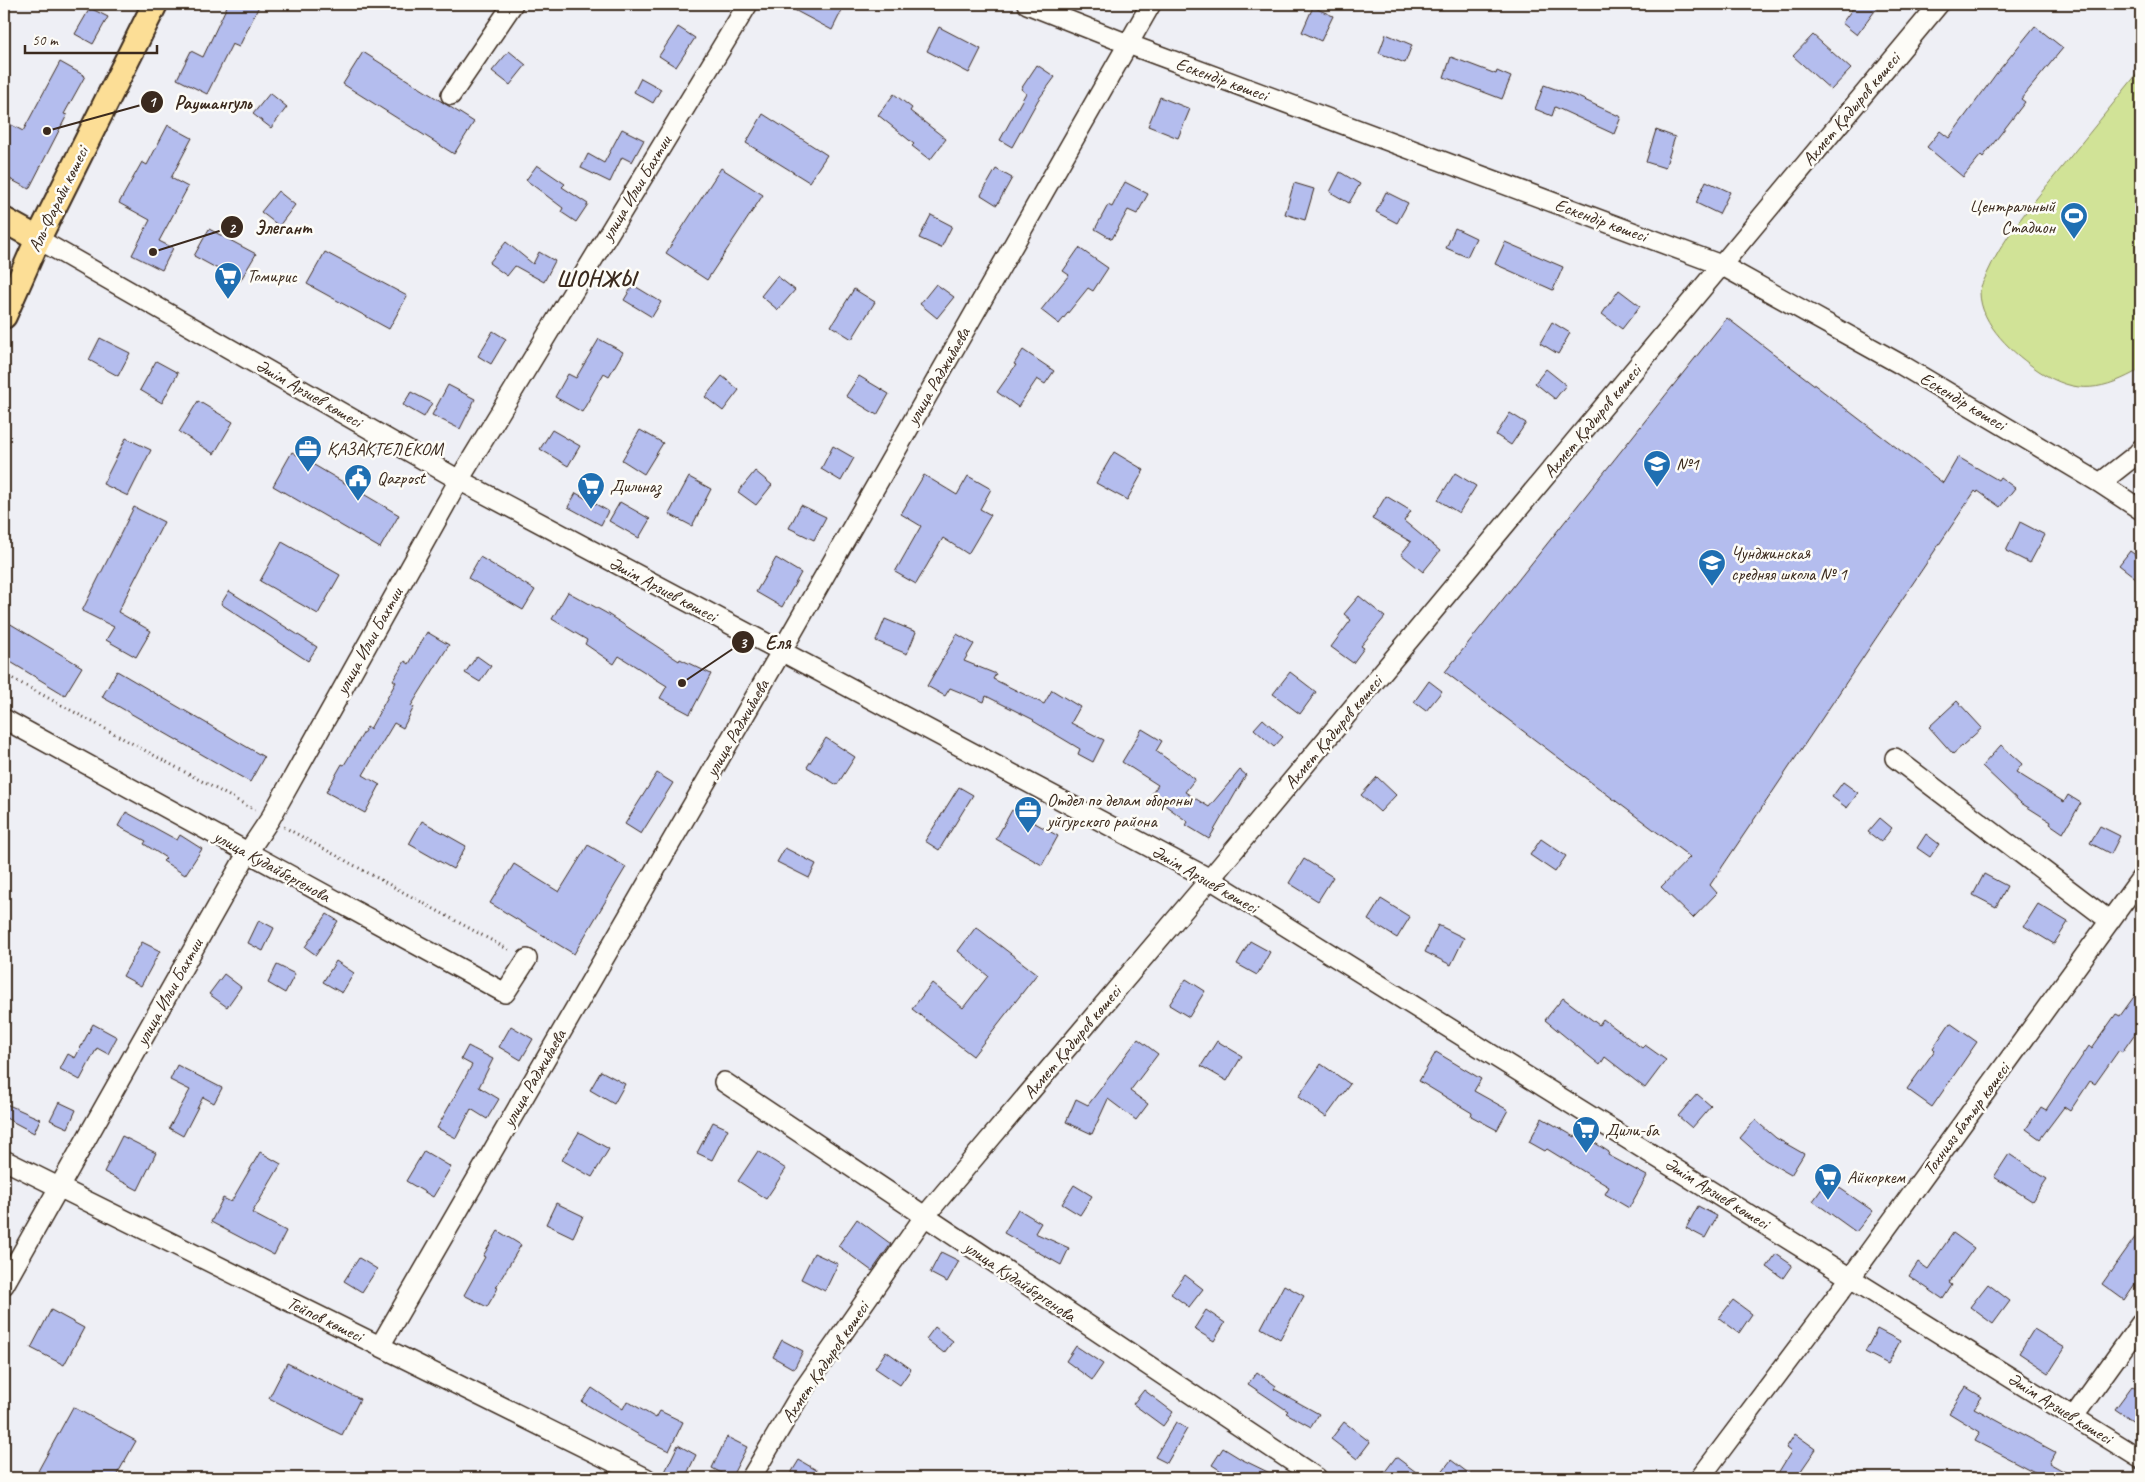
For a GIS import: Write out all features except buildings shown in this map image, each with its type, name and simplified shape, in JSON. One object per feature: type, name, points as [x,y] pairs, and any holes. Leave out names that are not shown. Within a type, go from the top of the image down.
[{"type":"main road","name":"Аль-Фараби көшесі","points":[[4,316],[38,238],[155,4]]},
{"type":"main road","name":"Әшім Арзиев көшесі","points":[[4,220],[38,238]]},
{"type":"street","points":[[451,95],[513,4]]},
{"type":"street","name":"улица Ильи Бахтии","points":[[4,1285],[248,852],[270,819],[459,480],[748,4]]},
{"type":"street","name":"Ескендір көшесі","points":[[1027,4],[1128,44],[1721,265],[1900,364],[2100,483],[2141,510]]},
{"type":"street","name":"улица Раджибаева","points":[[380,1346],[1151,4]]},
{"type":"street","name":"Ахмет Қадыров көшесі","points":[[751,1478],[803,1390],[924,1217],[1210,879],[1939,4]]},
{"type":"street","name":"Әшім Арзиев көшесі","points":[[38,238],[459,480],[1210,879],[2141,1459]]},
{"type":"street","points":[[2100,483],[2137,454],[2141,448]]},
{"type":"street","name":"улица Кудайбергенова","points":[[4,719],[505,993],[527,959]]},
{"type":"street","points":[[1895,758],[2110,921]]},
{"type":"street","name":"Тохнияз батыр көшесі","points":[[1700,1478],[1851,1277],[2141,878]]},
{"type":"street","name":"улица Кудайбергенова","points":[[724,1082],[1317,1478]]},
{"type":"street","name":"Тейпов көшесі","points":[[4,1160],[646,1478]]},
{"type":"street","points":[[2074,1416],[2141,1323]]},
{"type":"green space","name":"Центральный Стадион","points":[[2141,69],[2141,369],[2115,382],[2090,387],[2078,387],[2053,379],[2039,371],[2000,338],[1986,316],[1980,288],[2000,250],[2018,223]]},
{"type":"place","name":"Раушангуль","points":[[47,131]]},
{"type":"place","name":"Центральный Стадион","points":[[2074,240]]},
{"type":"place","name":"Элегант","points":[[153,252]]},
{"type":"place","name":"Томирис","points":[[228,300]]},
{"type":"place","name":"ҚАЗАҚТЕЛЕКОМ","points":[[308,473]]},
{"type":"place","name":"№1","points":[[1657,488]]},
{"type":"place","name":"Qazpost","points":[[358,502]]},
{"type":"place","name":"Дильназ","points":[[591,510]]},
{"type":"place","name":"Чунджинская средняя школа № 1","points":[[1712,587]]},
{"type":"place","name":"Еля","points":[[682,683]]},
{"type":"place","name":"Отдел по делам обороны уйгурского района","points":[[1028,834]]},
{"type":"place","name":"Дили-ба","points":[[1586,1154]]},
{"type":"place","name":"Айкоркем","points":[[1828,1201]]},
{"type":"district","name":"ШОНЖЫ","points":[[596,278]]}]
